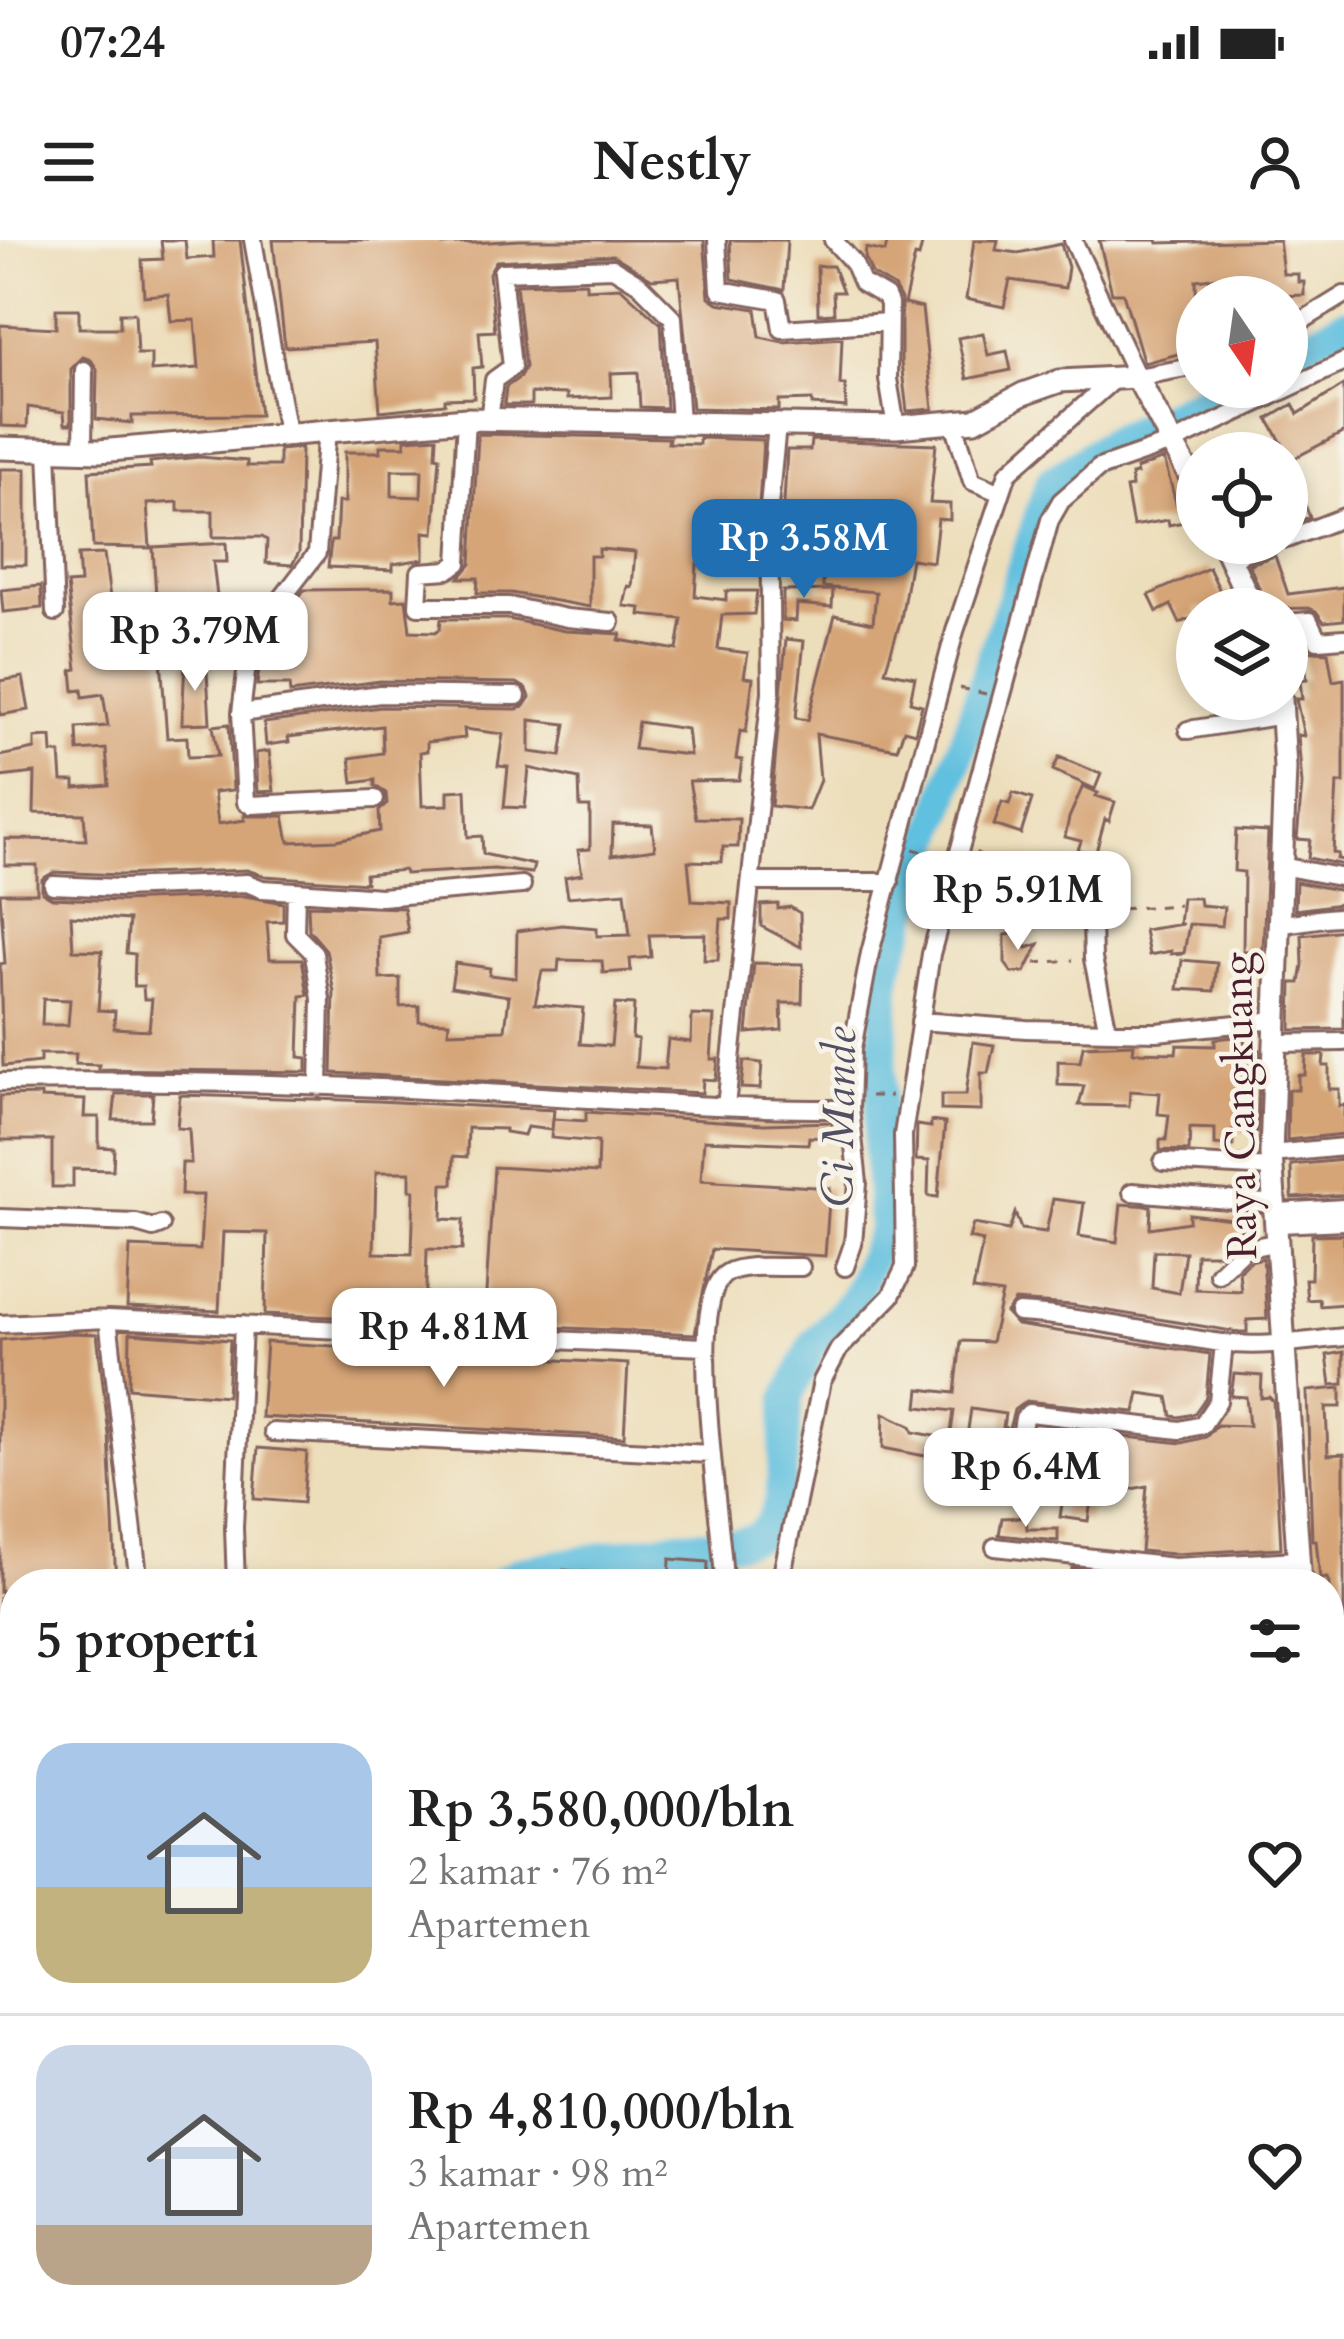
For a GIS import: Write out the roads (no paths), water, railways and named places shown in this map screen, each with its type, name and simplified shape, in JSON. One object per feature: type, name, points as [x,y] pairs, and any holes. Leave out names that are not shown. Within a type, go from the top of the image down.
[{"type":"main road","points":[[0,448],[83,450],[477,420],[896,428],[975,420],[1023,394],[1060,381],[1130,380],[1176,448]]},
{"type":"main road","name":"Raya Cangkuang","points":[[1283,720],[1272,1161],[1299,1569]]},
{"type":"street","points":[[253,240],[287,433]]},
{"type":"street","points":[[717,240],[720,290],[777,300],[782,329],[889,322]]},
{"type":"street","points":[[833,240],[853,262],[862,284],[886,297],[890,404],[896,428]]},
{"type":"street","points":[[1072,240],[1130,380]]},
{"type":"street","points":[[611,622],[509,606],[418,606],[420,572],[448,570],[458,563],[477,420],[494,380],[512,367],[502,272],[609,267],[639,284],[673,318],[680,422]]},
{"type":"street","points":[[1308,317],[1344,295]]},
{"type":"street","points":[[782,1569],[822,1382],[839,1349],[891,1295],[904,1267],[902,1143],[931,954],[1050,520],[1086,476],[1168,432],[1344,362]]},
{"type":"street","points":[[83,450],[84,370]]},
{"type":"street","points":[[845,1267],[853,1244],[858,1183],[850,1109],[852,1048],[870,953],[890,879],[907,848],[955,631],[1000,493],[1008,473],[1130,380],[1176,370]]},
{"type":"street","points":[[954,423],[972,481],[1000,493]]},
{"type":"street","points":[[726,1106],[771,692],[769,506],[776,426]]},
{"type":"street","points":[[327,428],[317,553],[249,648],[241,713],[249,805],[375,800]]},
{"type":"street","points":[[48,452],[55,612]]},
{"type":"street","points":[[1308,531],[1344,518]]},
{"type":"street","points":[[1308,621],[1317,640],[1344,638]]},
{"type":"street","points":[[241,713],[380,694],[517,696]]},
{"type":"street","points":[[1188,730],[1229,720]]},
{"type":"street","points":[[1281,866],[1344,878]]},
{"type":"street","points":[[753,882],[890,879]]},
{"type":"street","points":[[52,885],[120,888],[247,883],[262,889],[361,897],[522,885]]},
{"type":"street","points":[[296,891],[296,934],[314,953],[321,999],[320,1088]]},
{"type":"street","points":[[1277,924],[1318,916],[1344,917]]},
{"type":"street","points":[[1091,922],[1108,1031]]},
{"type":"street","points":[[920,1022],[1108,1031],[1275,1032],[1344,1042]]},
{"type":"street","points":[[0,1082],[104,1080],[850,1109]]},
{"type":"street","points":[[1163,1162],[1272,1161],[1344,1147]]},
{"type":"street","points":[[1132,1192],[1278,1221],[1344,1221]]},
{"type":"street","points":[[1218,1274],[1278,1221],[1344,1208]]},
{"type":"street","points":[[0,1218],[161,1225]]},
{"type":"street","points":[[723,1569],[704,1347],[722,1276],[739,1269],[801,1267]]},
{"type":"street","points":[[1019,1312],[1224,1343],[1344,1337]]},
{"type":"street","points":[[0,1324],[108,1319],[704,1347]]},
{"type":"street","points":[[108,1319],[137,1569]]},
{"type":"street","points":[[235,1569],[243,1324]]},
{"type":"street","points":[[1017,1460],[1024,1418],[1029,1414],[1180,1430],[1202,1425],[1218,1401],[1224,1343]]},
{"type":"street","points":[[273,1432],[710,1454]]},
{"type":"street","points":[[995,1547],[1174,1567],[1298,1560]]},
{"type":"waterway","name":"Ci Mande","points":[[1308,343],[1344,323]]},
{"type":"waterway","name":"Ci Mande","points":[[532,1569],[677,1544],[738,1542],[757,1537],[770,1522],[780,1499],[788,1397],[814,1343],[855,1298],[883,1229],[878,1149],[887,972],[1050,482],[1112,440],[1181,408]]}]
